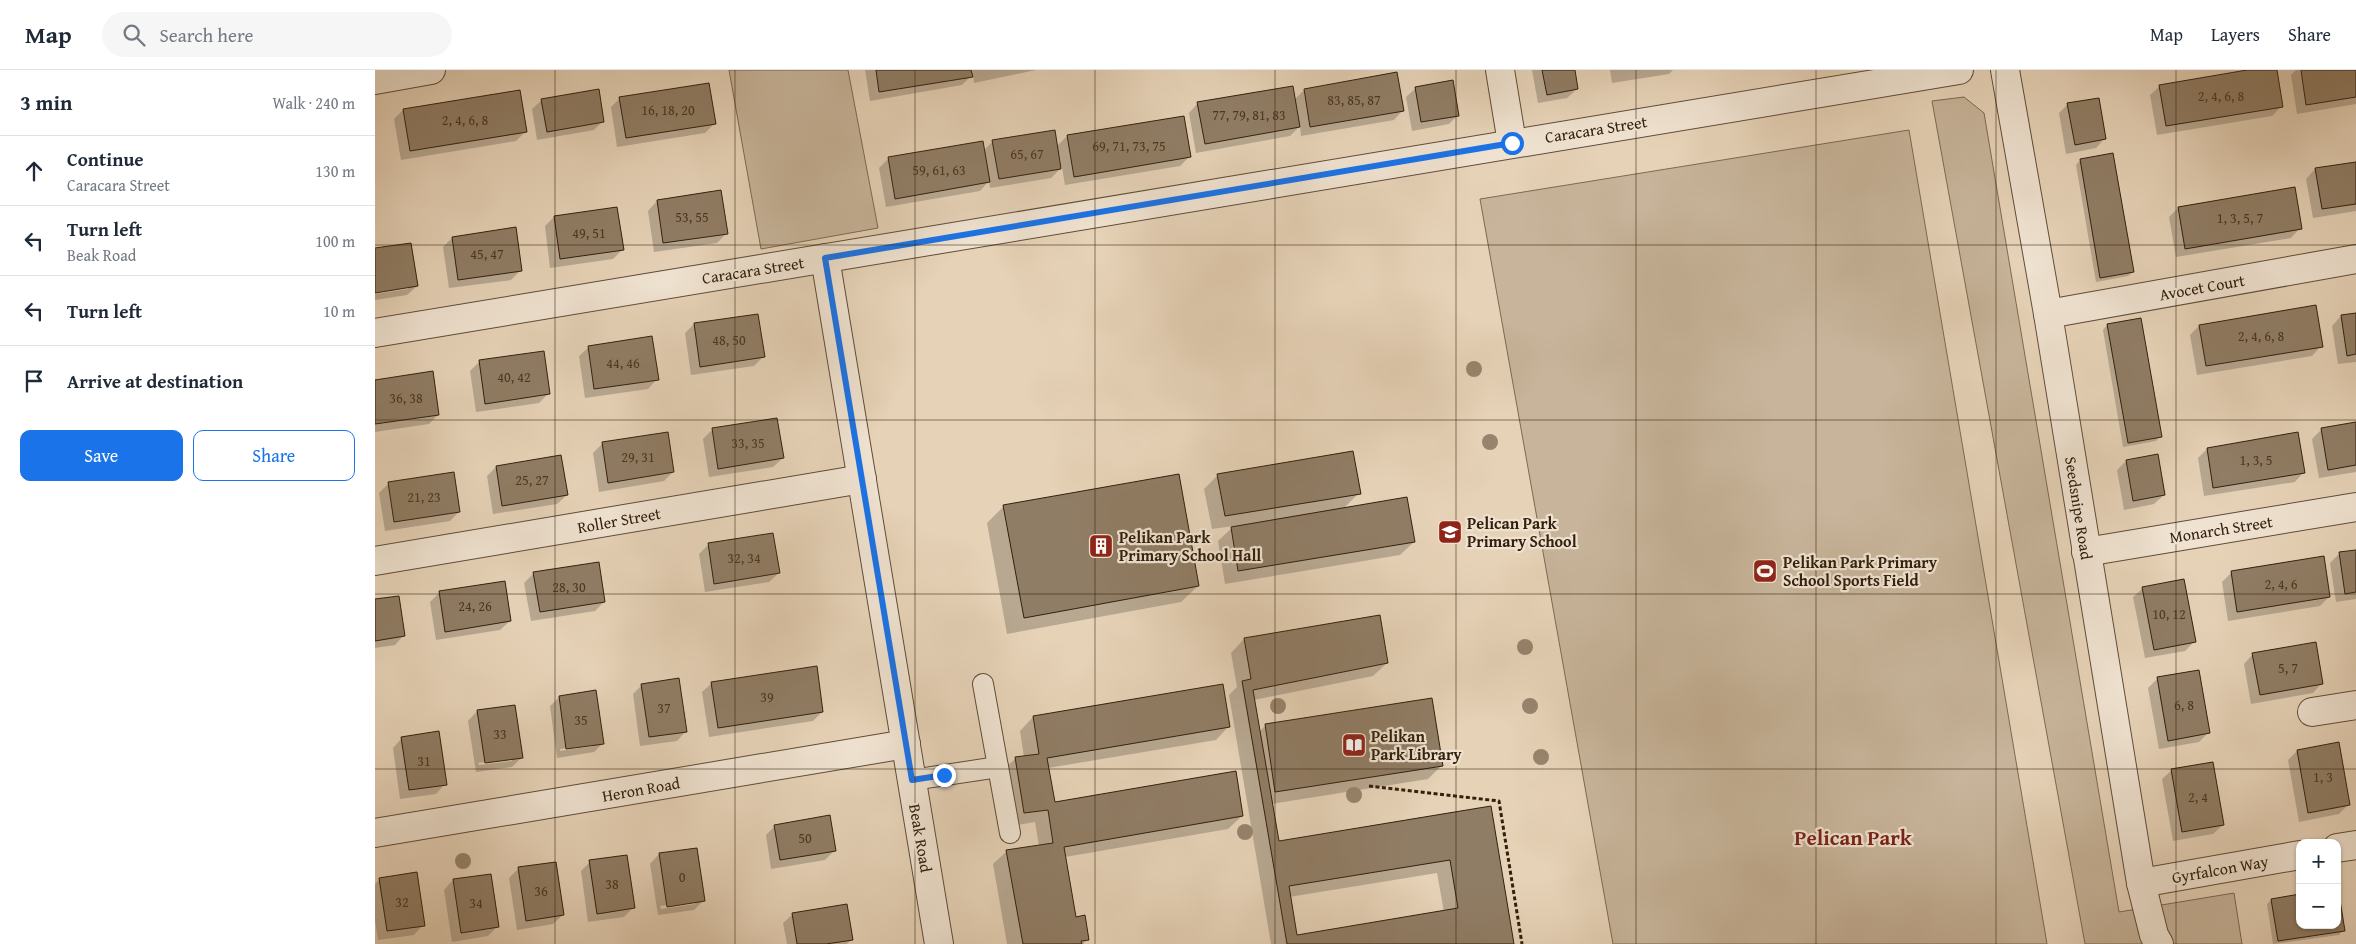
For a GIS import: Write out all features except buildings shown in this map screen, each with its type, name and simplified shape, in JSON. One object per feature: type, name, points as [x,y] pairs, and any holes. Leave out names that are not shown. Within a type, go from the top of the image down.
[{"type":"street","points":[[375,80],[431,70]]},
{"type":"street","points":[[1500,70],[1512,143]]},
{"type":"street","name":"Caracara Street","points":[[375,332],[1959,70]]},
{"type":"street","name":"Seedsnipe Road","points":[[2005,70],[2048,314],[2141,883],[2154,935],[2159,944]]},
{"type":"street","name":"Beak Road","points":[[825,258],[939,944]]},
{"type":"street","name":"Avocet Court","points":[[2048,314],[2356,259]]},
{"type":"street","name":"Roller Street","points":[[375,561],[862,479]]},
{"type":"street","name":"Monarch Street","points":[[2086,552],[2356,507]]},
{"type":"street","points":[[2312,712],[2356,705]]},
{"type":"street","name":"Heron Road","points":[[375,834],[906,744]]},
{"type":"street","points":[[2341,847],[2356,845]]},
{"type":"street","name":"Gyrfalcon Way","points":[[2141,883],[2296,856]]},
{"type":"lane","points":[[983,684],[1010,834]]},
{"type":"lane","points":[[912,780],[999,767]]},
{"type":"path","points":[[1369,786],[1499,801],[1522,944]]},
{"type":"shaded area","points":[[729,70],[848,70],[878,228],[761,249]]},
{"type":"shaded area","points":[[1964,97],[1984,113],[2119,912],[2234,893],[2242,944],[2085,944],[1932,101]]},
{"type":"shaded area","name":"Pelikan Park Primary School Sports Field","points":[[1909,130],[2047,944],[1613,944],[1480,199]]},
{"type":"place","name":"Pelican Park Primary School","points":[[1450,532]]},
{"type":"place","name":"Pelikan Park Primary School Hall","points":[[1101,546]]},
{"type":"place","name":"Pelikan Park Primary School Sports Field","points":[[1765,571]]},
{"type":"place","name":"Pelikan Park Library","points":[[1354,745]]},
{"type":"district","name":"Pelican Park","points":[[1853,838]]},
{"type":"route","points":[[944,775],[912,780],[825,258],[1512,143]]}]
